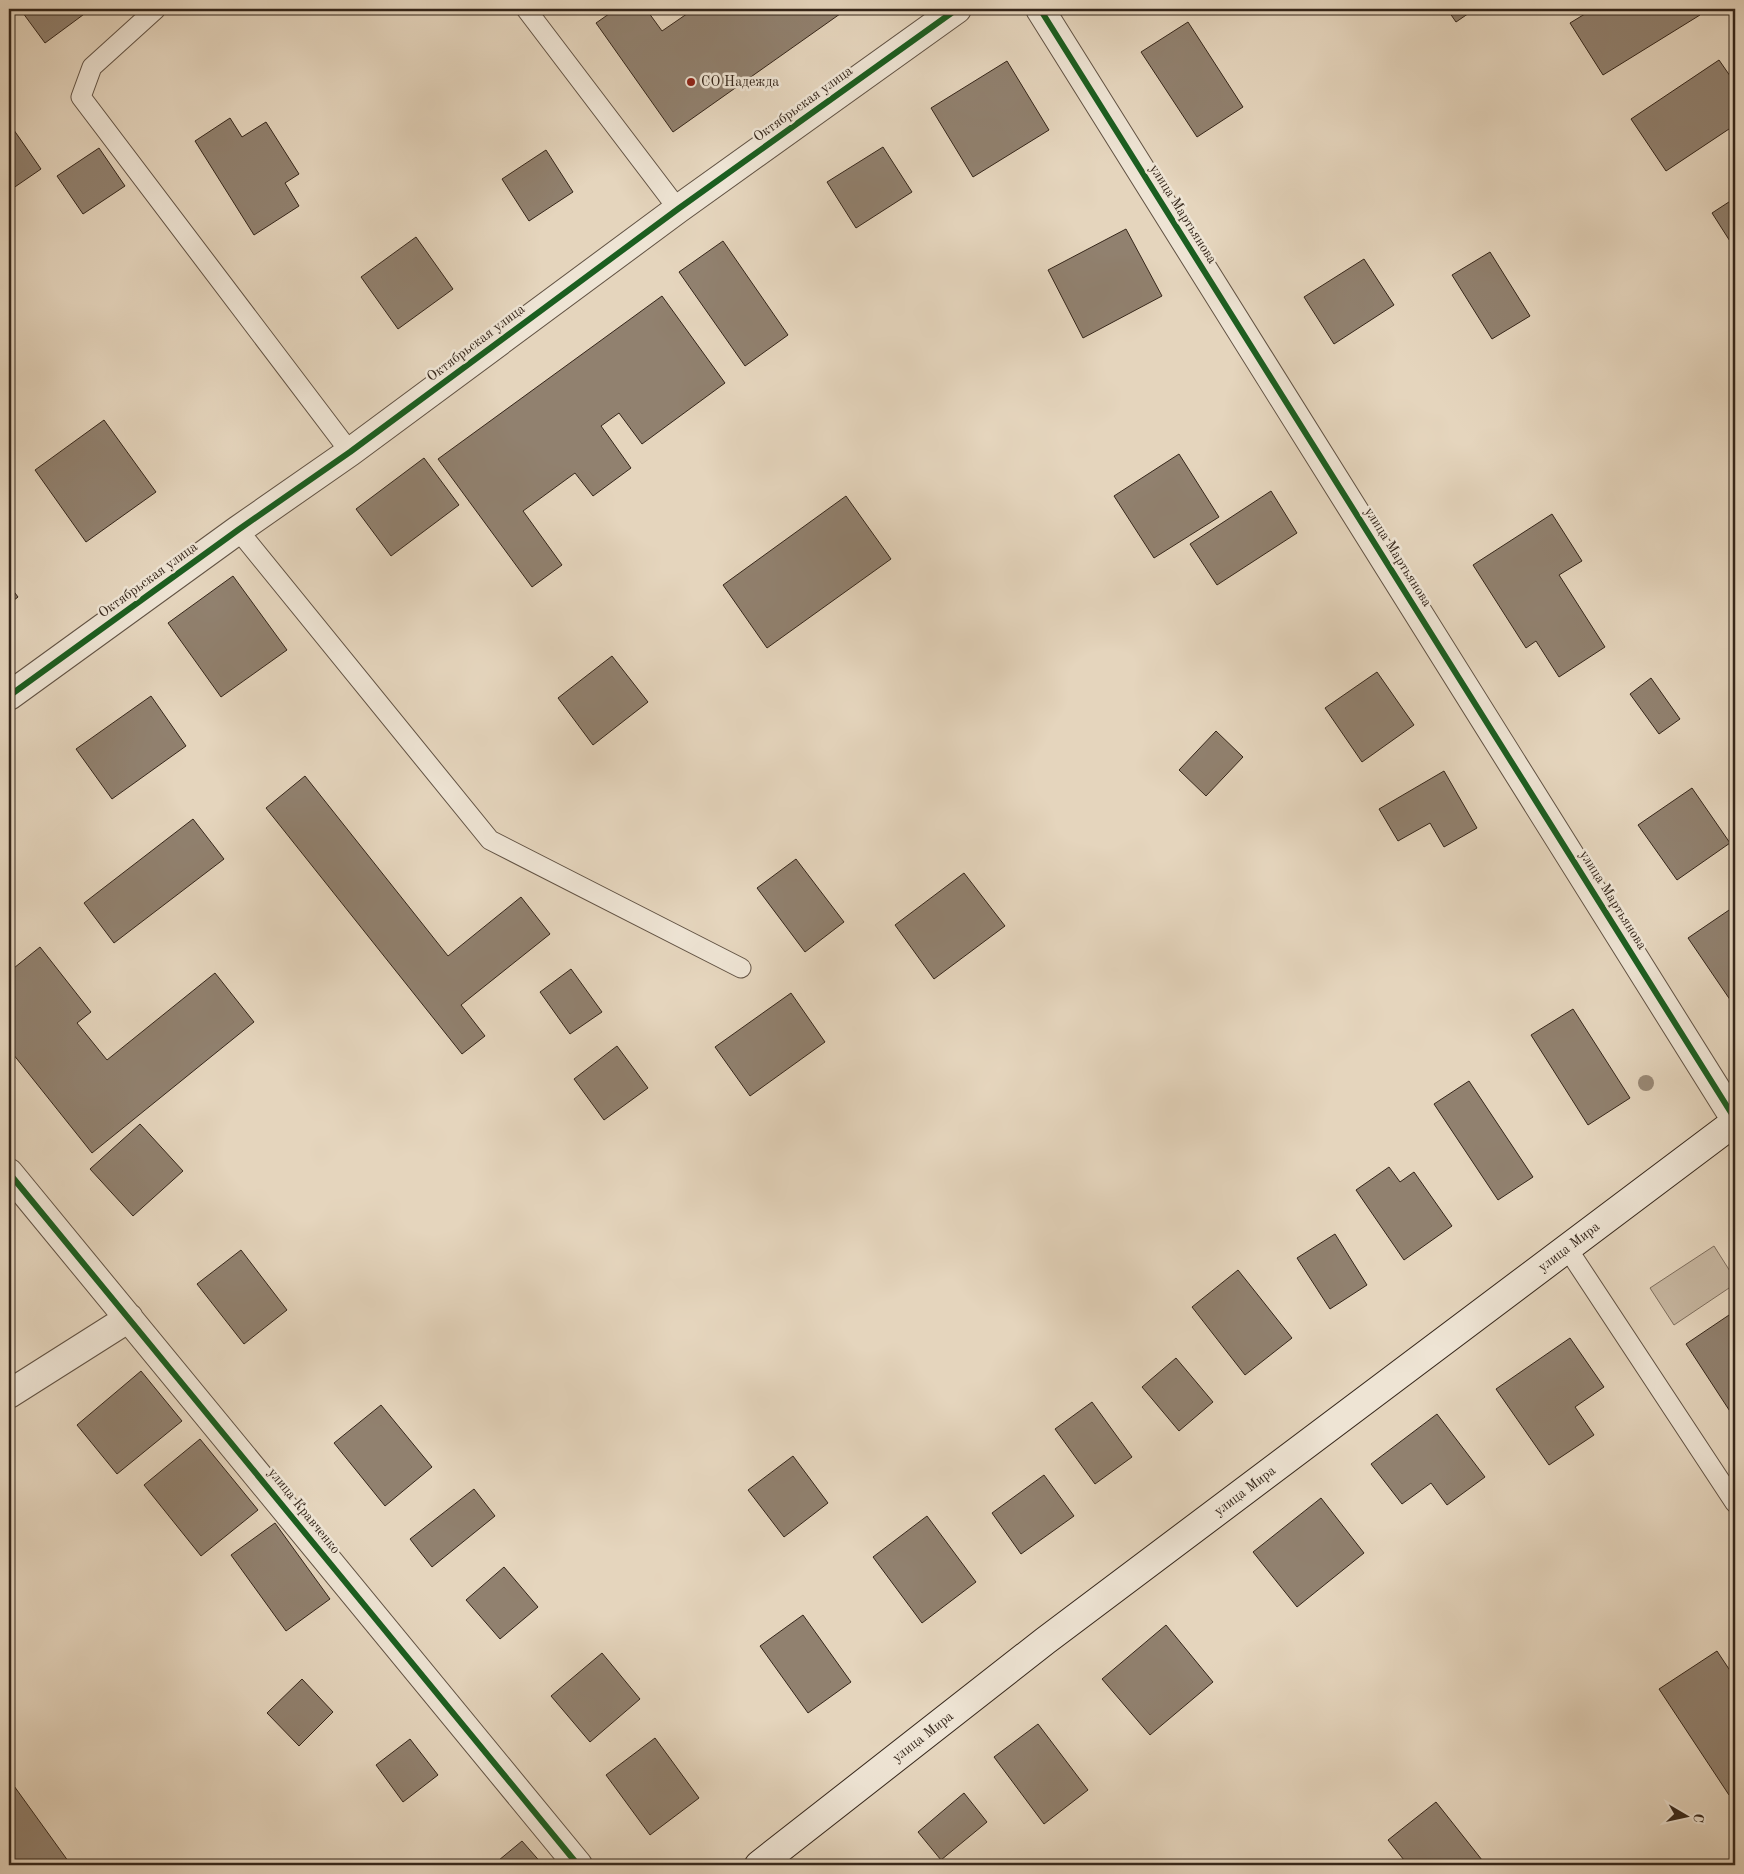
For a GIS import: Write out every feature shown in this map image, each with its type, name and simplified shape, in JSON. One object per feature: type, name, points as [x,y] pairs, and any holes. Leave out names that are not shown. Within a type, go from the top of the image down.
[{"type":"street","name":"Октябрьская улица","points":[[9,696],[238,530],[350,452],[678,209],[957,9]]},
{"type":"street","name":"улица Мартьянова","points":[[1040,9],[1735,1120]]},
{"type":"street","name":"улица Мира","points":[[759,1865],[1045,1641],[1735,1120]]},
{"type":"street","name":"улица Кравченко","points":[[9,1173],[578,1865]]},
{"type":"street","points":[[9,1394],[130,1318]]},
{"type":"lane","points":[[156,9],[92,67],[81,96],[350,452]]},
{"type":"lane","points":[[526,9],[678,209]]},
{"type":"lane","points":[[238,530],[490,840],[741,968]]},
{"type":"lane","points":[[1567,1248],[1735,1503]]},
{"type":"shaded area","points":[[1714,1246],[1735,1279],[1735,1284],[1674,1325],[1650,1288]]},
{"type":"building","points":[[20,9],[91,9],[45,43]]},
{"type":"building","name":"СО Надежда","points":[[616,9],[646,9],[662,31],[694,9],[847,9],[673,132],[596,23]]},
{"type":"building","points":[[1447,9],[1475,9],[1456,22]]},
{"type":"building","points":[[1593,9],[1696,9],[1700,15],[1603,75],[1570,23]]},
{"type":"building","points":[[1188,22],[1243,107],[1197,137],[1141,52]]},
{"type":"building","points":[[1719,60],[1735,83],[1735,125],[1666,171],[1631,119]]},
{"type":"building","points":[[1007,61],[1049,130],[973,177],[931,108]]},
{"type":"building","points":[[230,118],[242,137],[266,122],[299,174],[285,183],[299,206],[254,235],[195,141]]},
{"type":"building","points":[[9,123],[41,169],[9,191]]},
{"type":"building","points":[[883,147],[912,192],[856,228],[827,182]]},
{"type":"building","points":[[99,148],[125,186],[83,214],[57,176]]},
{"type":"building","points":[[546,150],[573,192],[529,221],[502,179]]},
{"type":"building","points":[[1735,198],[1735,249],[1712,213]]},
{"type":"building","points":[[1126,229],[1162,296],[1083,338],[1048,270]]},
{"type":"building","points":[[416,237],[453,289],[398,329],[361,277]]},
{"type":"building","points":[[723,241],[788,335],[745,366],[679,272]]},
{"type":"building","points":[[1490,252],[1530,316],[1492,339],[1452,275]]},
{"type":"building","points":[[1364,259],[1394,305],[1334,344],[1304,297]]},
{"type":"building","points":[[662,296],[725,383],[642,444],[619,413],[601,426],[631,468],[593,496],[575,473],[523,511],[562,565],[532,587],[438,459]]},
{"type":"building","points":[[104,420],[156,492],[86,542],[35,470]]},
{"type":"building","points":[[1179,454],[1219,517],[1154,558],[1114,496]]},
{"type":"building","points":[[424,458],[459,505],[391,556],[356,509]]},
{"type":"building","points":[[1271,491],[1297,533],[1217,585],[1190,544]]},
{"type":"building","points":[[846,496],[891,559],[767,648],[723,585]]},
{"type":"building","points":[[1552,514],[1582,561],[1559,575],[1605,647],[1559,677],[1536,641],[1526,648],[1473,565]]},
{"type":"building","points":[[233,576],[287,650],[221,697],[168,623]]},
{"type":"building","points":[[9,585],[18,597],[9,604]]},
{"type":"building","points":[[612,656],[648,702],[593,745],[558,698]]},
{"type":"building","points":[[1377,672],[1414,725],[1362,762],[1325,708]]},
{"type":"building","points":[[1651,678],[1680,719],[1659,734],[1630,694]]},
{"type":"building","points":[[151,696],[186,746],[112,799],[76,749]]},
{"type":"building","points":[[1216,731],[1243,757],[1206,796],[1179,770]]},
{"type":"building","points":[[1444,771],[1477,828],[1444,847],[1430,823],[1398,841],[1379,809]]},
{"type":"building","points":[[305,776],[448,956],[521,897],[550,934],[461,1005],[485,1036],[462,1054],[266,808]]},
{"type":"building","points":[[1692,788],[1730,843],[1677,880],[1638,825]]},
{"type":"building","points":[[193,819],[224,859],[114,943],[84,903]]},
{"type":"building","points":[[796,859],[844,922],[805,952],[757,888]]},
{"type":"building","points":[[964,873],[1005,926],[934,979],[895,925]]},
{"type":"building","points":[[1735,906],[1735,1007],[1688,938]]},
{"type":"building","points":[[40,947],[91,1012],[77,1023],[107,1060],[215,973],[254,1022],[92,1153],[9,1049],[9,972]]},
{"type":"building","points":[[571,969],[602,1012],[570,1034],[540,992]]},
{"type":"building","points":[[791,993],[825,1042],[750,1096],[715,1047]]},
{"type":"building","points":[[1573,1009],[1630,1098],[1588,1125],[1531,1035]]},
{"type":"building","points":[[617,1046],[648,1088],[604,1120],[574,1079]]},
{"type":"building","points":[[1469,1081],[1533,1177],[1498,1200],[1434,1104]]},
{"type":"building","points":[[140,1124],[183,1171],[133,1216],[90,1169]]},
{"type":"building","points":[[1389,1167],[1400,1182],[1414,1172],[1452,1226],[1404,1260],[1356,1190]]},
{"type":"building","points":[[1335,1234],[1367,1285],[1330,1309],[1297,1258]]},
{"type":"building","points":[[241,1250],[287,1310],[244,1344],[197,1284]]},
{"type":"building","points":[[1238,1270],[1292,1338],[1245,1375],[1192,1307]]},
{"type":"building","points":[[1735,1311],[1735,1419],[1686,1344]]},
{"type":"building","points":[[1570,1338],[1604,1387],[1575,1407],[1594,1435],[1549,1465],[1496,1389]]},
{"type":"building","points":[[1176,1358],[1213,1402],[1179,1431],[1142,1387]]},
{"type":"building","points":[[141,1371],[182,1421],[117,1474],[77,1425]]},
{"type":"building","points":[[1092,1402],[1132,1457],[1095,1484],[1055,1429]]},
{"type":"building","points":[[381,1405],[432,1467],[385,1506],[334,1443]]},
{"type":"building","points":[[1437,1414],[1485,1477],[1447,1505],[1431,1483],[1402,1504],[1371,1464]]},
{"type":"building","points":[[200,1439],[258,1510],[201,1556],[144,1485]]},
{"type":"building","points":[[793,1456],[828,1503],[784,1537],[748,1490]]},
{"type":"building","points":[[1044,1475],[1074,1516],[1021,1554],[992,1513]]},
{"type":"building","points":[[474,1489],[495,1516],[432,1567],[410,1539]]},
{"type":"building","points":[[1321,1498],[1364,1553],[1297,1607],[1253,1552]]},
{"type":"building","points":[[927,1516],[976,1582],[922,1623],[873,1557]]},
{"type":"building","points":[[275,1523],[330,1599],[286,1631],[231,1555]]},
{"type":"building","points":[[504,1567],[538,1607],[500,1639],[466,1600]]},
{"type":"building","points":[[803,1615],[851,1682],[808,1713],[760,1646]]},
{"type":"building","points":[[1166,1625],[1213,1682],[1150,1735],[1102,1679]]},
{"type":"building","points":[[1717,1651],[1735,1678],[1735,1791],[1729,1795],[1659,1689]]},
{"type":"building","points":[[602,1653],[640,1699],[590,1742],[551,1696]]},
{"type":"building","points":[[302,1679],[333,1712],[299,1746],[267,1713]]},
{"type":"building","points":[[1038,1724],[1088,1790],[1044,1824],[994,1757]]},
{"type":"building","points":[[655,1738],[699,1798],[650,1835],[606,1775]]},
{"type":"building","points":[[410,1739],[438,1775],[403,1802],[376,1765]]},
{"type":"building","points":[[9,1779],[71,1865],[9,1865]]},
{"type":"building","points":[[964,1793],[987,1822],[941,1860],[918,1832]]},
{"type":"building","points":[[1436,1802],[1486,1865],[1408,1865],[1388,1840]]},
{"type":"building","points":[[522,1841],[543,1865],[493,1865]]},
{"type":"cycle path","points":[[9,696],[238,530],[350,452],[678,209],[957,9]]},
{"type":"cycle path","points":[[1040,9],[1735,1119]]},
{"type":"cycle path","points":[[9,1173],[578,1865]]},
{"type":"place","name":"СО Надежда","points":[[691,82]]}]
